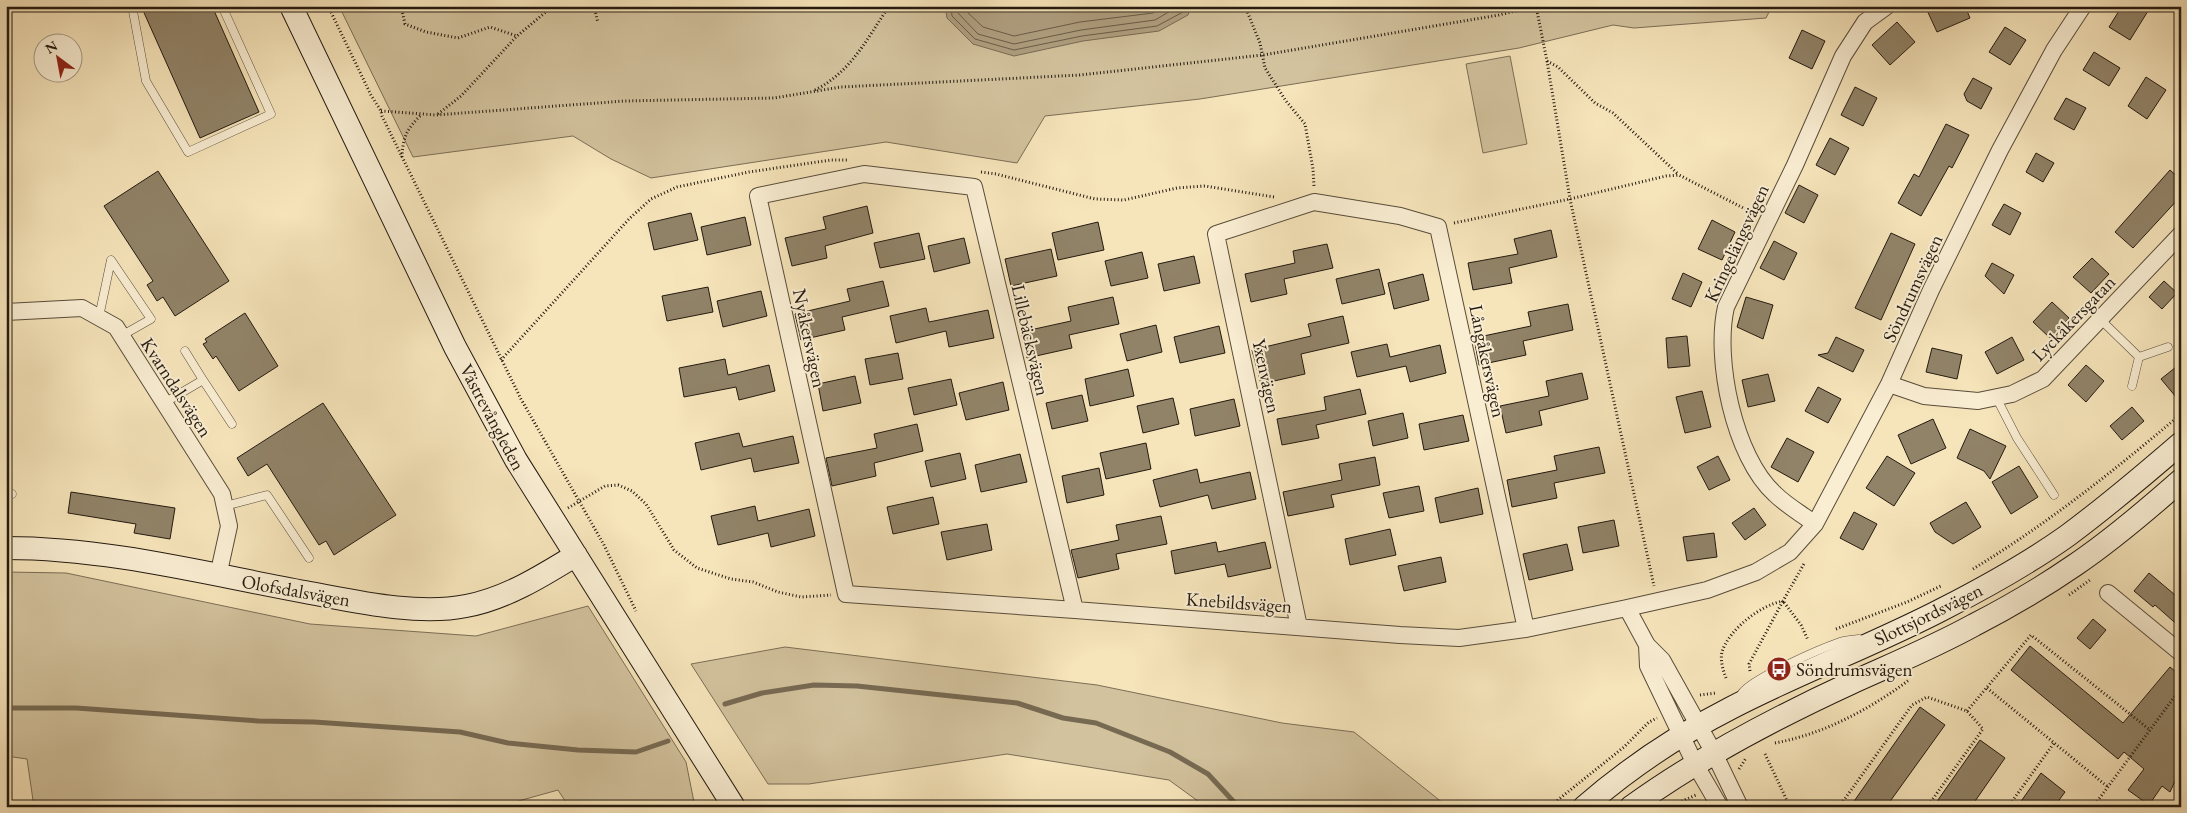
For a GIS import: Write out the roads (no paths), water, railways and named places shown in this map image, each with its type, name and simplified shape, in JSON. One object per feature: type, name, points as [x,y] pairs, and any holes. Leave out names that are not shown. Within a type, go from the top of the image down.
[{"type":"street","name":"Västrevångleden","points":[[291,6],[455,347],[516,460],[734,807]]},
{"type":"street","name":"Kringelängsvägen","points":[[1815,524],[1774,494],[1754,470],[1742,445],[1730,401],[1722,350],[1722,326],[1726,307],[1843,56],[1865,22],[1887,6]]},
{"type":"street","name":"Söndrumsvägen","points":[[1627,608],[1707,590],[1756,572],[1790,552],[1815,524],[1889,384],[1931,290],[2000,150],[2054,50],[2083,6]]},
{"type":"street","name":"Nyåkersvägen","points":[[846,594],[758,196],[864,174]]},
{"type":"street","name":"Lillebäcksvägen","points":[[864,174],[974,187],[1075,610]]},
{"type":"street","name":"Långåkersvägen","points":[[1314,202],[1400,216],[1438,226],[1526,629]]},
{"type":"street","name":"Yxenvägen","points":[[1299,627],[1216,234],[1314,202]]},
{"type":"street","name":"Lyckåkersgatan","points":[[1889,384],[1924,396],[1978,401],[2012,394],[2042,379],[2181,234]]},
{"type":"street","name":"Kvarndalsvägen","points":[[6,312],[82,308],[116,327],[222,494],[229,526],[218,576]]},
{"type":"street","name":"Slottsjordsvägen","points":[[1584,807],[1629,771],[1690,731],[1727,700],[1886,636],[1976,592],[2066,537],[2126,490],[2181,443]]},
{"type":"street","name":"Slottsjordsvägen","points":[[1631,807],[1704,758],[1790,712],[1918,654],[2030,594],[2076,564],[2118,533],[2181,480]]},
{"type":"street","name":"Olofsdalsvägen","points":[[6,548],[67,551],[124,558],[378,605],[442,609],[467,606],[498,597],[553,570],[576,556]]},
{"type":"street","points":[[2108,593],[2181,653]]},
{"type":"street","name":"Knebildsvägen","points":[[846,594],[1459,638],[1526,629],[1627,608]]},
{"type":"street","points":[[1627,608],[1647,645],[1662,660],[1686,703],[1690,731]]},
{"type":"street","points":[[1647,645],[1648,666],[1670,711],[1690,731],[1704,758],[1740,807]]},
{"type":"street","points":[[1704,758],[1720,807]]},
{"type":"lane","points":[[132,6],[146,81],[188,152],[272,114],[222,6]]},
{"type":"lane","points":[[98,318],[111,260],[151,318],[121,336]]},
{"type":"lane","points":[[2100,318],[2139,357]]},
{"type":"lane","points":[[2139,357],[2168,347]]},
{"type":"lane","points":[[185,351],[232,424]]},
{"type":"lane","points":[[2132,386],[2139,357]]},
{"type":"lane","points":[[164,403],[203,380]]},
{"type":"lane","points":[[1996,398],[2017,438],[2054,495]]},
{"type":"lane","points":[[225,506],[267,495],[309,558]]},
{"type":"water","points":[[945,6],[1191,6],[1188,15],[1159,31],[1083,41],[1014,56],[973,44],[947,18]]},
{"type":"waterway","points":[[725,704],[762,693],[814,685],[857,686],[1017,703],[1063,718],[1096,723],[1170,752],[1208,774],[1234,802],[1242,807]]},
{"type":"waterway","points":[[6,708],[76,708],[259,721],[314,722],[460,732],[508,743],[578,750],[636,752],[668,741]]},
{"type":"place","name":"Söndrumsvägen","points":[[1779,669]]}]
